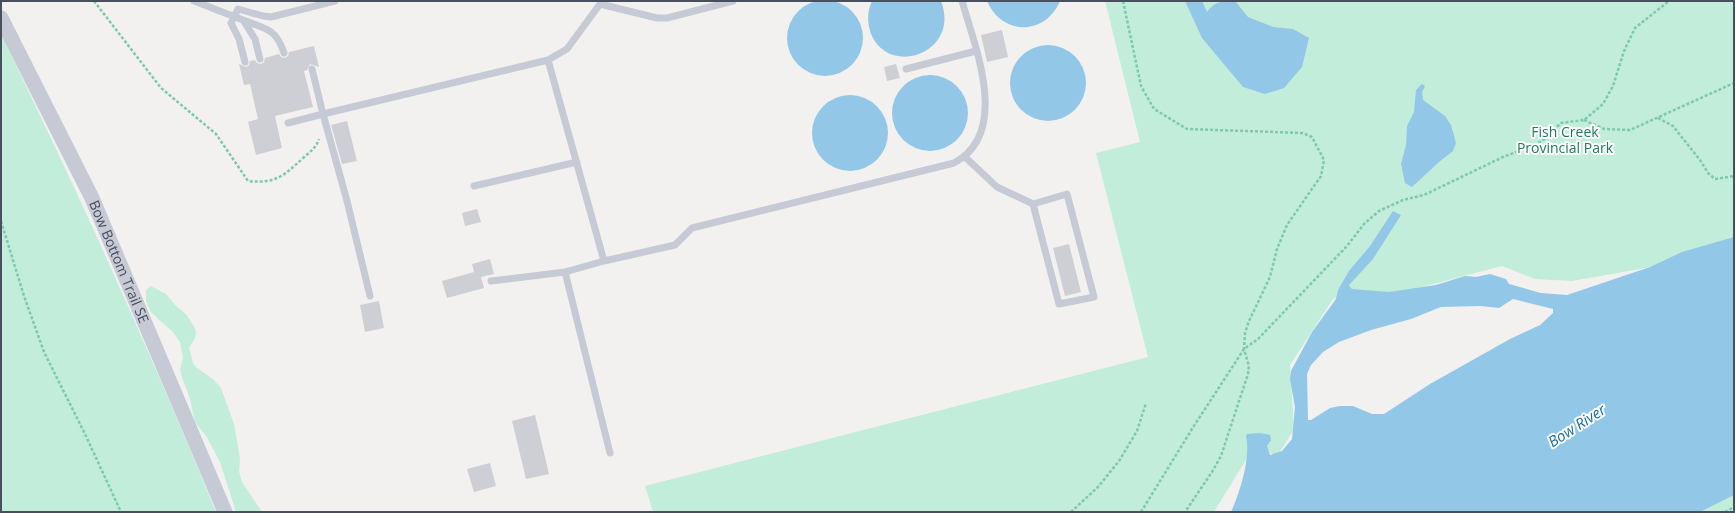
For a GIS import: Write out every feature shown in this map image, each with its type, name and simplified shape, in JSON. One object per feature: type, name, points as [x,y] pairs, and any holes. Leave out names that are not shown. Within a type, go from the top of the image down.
[{"type":"street","name":"Bow Bottom Trail SE","points":[[1,18],[92,198],[225,512]]},
{"type":"lane","points":[[194,1],[271,31],[280,41],[284,53]]},
{"type":"lane","points":[[245,62],[239,39],[231,23],[238,8],[271,17],[336,1]]},
{"type":"lane","points":[[288,123],[548,60],[567,49],[599,3],[662,18],[733,1]]},
{"type":"lane","points":[[490,281],[565,272],[604,261],[675,245],[692,228],[954,163],[964,157],[977,139],[985,114],[986,98],[976,51],[962,1]]},
{"type":"lane","points":[[242,20],[255,39],[260,59]]},
{"type":"lane","points":[[906,69],[976,51]]},
{"type":"lane","points":[[548,60],[604,261]]},
{"type":"lane","points":[[312,69],[325,125],[347,201],[370,296]]},
{"type":"lane","points":[[964,157],[997,187],[1033,204],[1067,194],[1094,297],[1059,304],[1033,204]]},
{"type":"lane","points":[[474,186],[577,162]]},
{"type":"lane","points":[[565,272],[610,453]]},
{"type":"path","points":[[94,1],[161,88],[216,134],[248,181],[262,183],[284,176],[316,146],[325,125]]},
{"type":"path","points":[[1123,1],[1141,86],[1154,109],[1188,129],[1303,133],[1312,138],[1324,160],[1321,176],[1287,225],[1277,249],[1270,278],[1249,321],[1245,333],[1244,349],[1249,366],[1248,374],[1221,456],[1185,512]]},
{"type":"path","points":[[1584,120],[1603,104],[1613,86],[1624,51],[1635,28],[1669,1]]},
{"type":"path","points":[[1142,512],[1192,429],[1244,349],[1263,333],[1348,246],[1364,224],[1379,211],[1403,200],[1424,195],[1503,156],[1535,145],[1542,141],[1561,123],[1584,120],[1604,129],[1623,131],[1638,128],[1734,83]]},
{"type":"path","points":[[1658,118],[1673,126],[1700,160],[1708,173],[1715,179],[1734,176]]},
{"type":"path","points":[[1,221],[24,296],[44,352],[85,434],[121,512]]},
{"type":"path","points":[[1071,512],[1098,487],[1119,461],[1138,431],[1146,403]]},
{"type":"path","points":[[1725,512],[1734,507]]},
{"type":"green space","name":"Fish Creek Provincial Park","points":[[1105,1],[1734,1],[1734,238],[1646,268],[1572,281],[1535,279],[1502,266],[1403,292],[1351,292],[1333,299],[1290,365],[1294,429],[1278,455],[1252,450],[1214,512],[653,512],[645,486],[1148,357],[1096,153],[1140,142]]},
{"type":"green space","points":[[1,35],[113,272],[216,512],[1,512]]},
{"type":"green space","points":[[151,286],[166,294],[177,307],[186,314],[195,328],[195,338],[189,348],[193,363],[196,367],[214,380],[221,388],[234,424],[240,458],[239,471],[242,482],[262,512],[236,512],[220,462],[206,436],[195,422],[190,399],[181,375],[180,369],[183,358],[180,342],[172,331],[150,311],[146,301],[146,290]]},
{"type":"green space","points":[[1734,474],[1734,512],[1662,512]]},
{"type":"water","points":[[818,0],[832,0],[846,6],[857,17],[863,31],[863,45],[860,53],[852,65],[846,70],[832,76],[818,76],[804,70],[793,59],[787,45],[787,31],[793,17],[804,6]]},
{"type":"water","points":[[872,1],[941,1],[944,19],[941,34],[932,46],[920,54],[906,57],[892,55],[880,47],[871,34],[868,17]]},
{"type":"water","points":[[987,1],[1060,1],[1053,12],[1044,21],[1034,26],[1024,27],[1013,26],[1003,21],[994,12]]},
{"type":"water","points":[[1185,1],[1202,1],[1207,12],[1219,2],[1235,1],[1248,17],[1273,27],[1293,29],[1309,38],[1302,67],[1284,88],[1265,94],[1243,87],[1202,38]]},
{"type":"water","points":[[1041,45],[1055,45],[1069,51],[1080,62],[1086,76],[1086,90],[1083,98],[1075,110],[1069,115],[1055,121],[1041,121],[1027,115],[1016,104],[1010,90],[1010,76],[1016,62],[1027,51]]},
{"type":"water","points":[[923,75],[937,75],[951,81],[962,92],[968,106],[968,120],[965,128],[957,140],[951,145],[937,151],[923,151],[909,145],[898,134],[892,120],[892,106],[898,92],[909,81]]},
{"type":"water","points":[[1422,84],[1425,86],[1422,92],[1423,100],[1445,116],[1451,125],[1456,143],[1453,151],[1412,187],[1405,183],[1401,164],[1406,145],[1407,126],[1414,112],[1416,90]]},
{"type":"water","points":[[843,95],[857,95],[871,101],[882,112],[888,126],[888,140],[885,148],[877,160],[871,165],[857,171],[843,171],[829,165],[818,154],[812,140],[812,126],[818,112],[829,101]]},
{"type":"water","name":"Bow River","points":[[1393,211],[1401,215],[1373,259],[1350,284],[1349,286],[1352,289],[1389,292],[1436,285],[1465,276],[1476,277],[1490,274],[1506,279],[1509,284],[1541,293],[1567,295],[1650,267],[1682,252],[1734,237],[1734,495],[1700,512],[1231,512],[1244,475],[1247,454],[1247,434],[1260,433],[1270,435],[1271,440],[1267,446],[1270,455],[1282,451],[1292,439],[1295,407],[1290,379],[1291,371],[1312,332],[1336,299],[1338,290],[1349,271],[1370,246]],"holes":[[[1513,299],[1553,309],[1553,313],[1540,325],[1510,339],[1430,384],[1384,414],[1372,414],[1353,406],[1340,406],[1330,408],[1311,420],[1308,420],[1307,374],[1311,365],[1323,352],[1339,342],[1371,330],[1411,319],[1441,307],[1480,306],[1499,308]]]},
{"type":"building","points":[[1002,30],[1008,57],[987,62],[981,35]]},
{"type":"building","points":[[314,46],[319,67],[310,64],[307,70],[304,71],[313,107],[275,116],[282,148],[256,155],[248,122],[258,119],[250,84],[244,85],[239,64],[246,67],[249,65],[250,61],[255,60],[257,63],[261,64],[264,62],[265,58],[279,54],[281,57],[285,58],[288,56],[289,52]]},
{"type":"building","points":[[896,64],[900,78],[887,81],[884,67]]},
{"type":"building","points":[[347,121],[357,161],[342,164],[331,125]]},
{"type":"building","points":[[477,209],[481,222],[465,226],[462,213]]},
{"type":"building","points":[[1069,244],[1081,292],[1065,296],[1053,248]]},
{"type":"building","points":[[490,259],[494,274],[481,277],[484,288],[447,298],[442,281],[474,272],[472,264]]},
{"type":"building","points":[[379,301],[384,328],[365,332],[360,305]]},
{"type":"building","points":[[535,415],[549,474],[526,479],[512,421]]},
{"type":"building","points":[[490,463],[496,486],[474,492],[467,469]]}]
